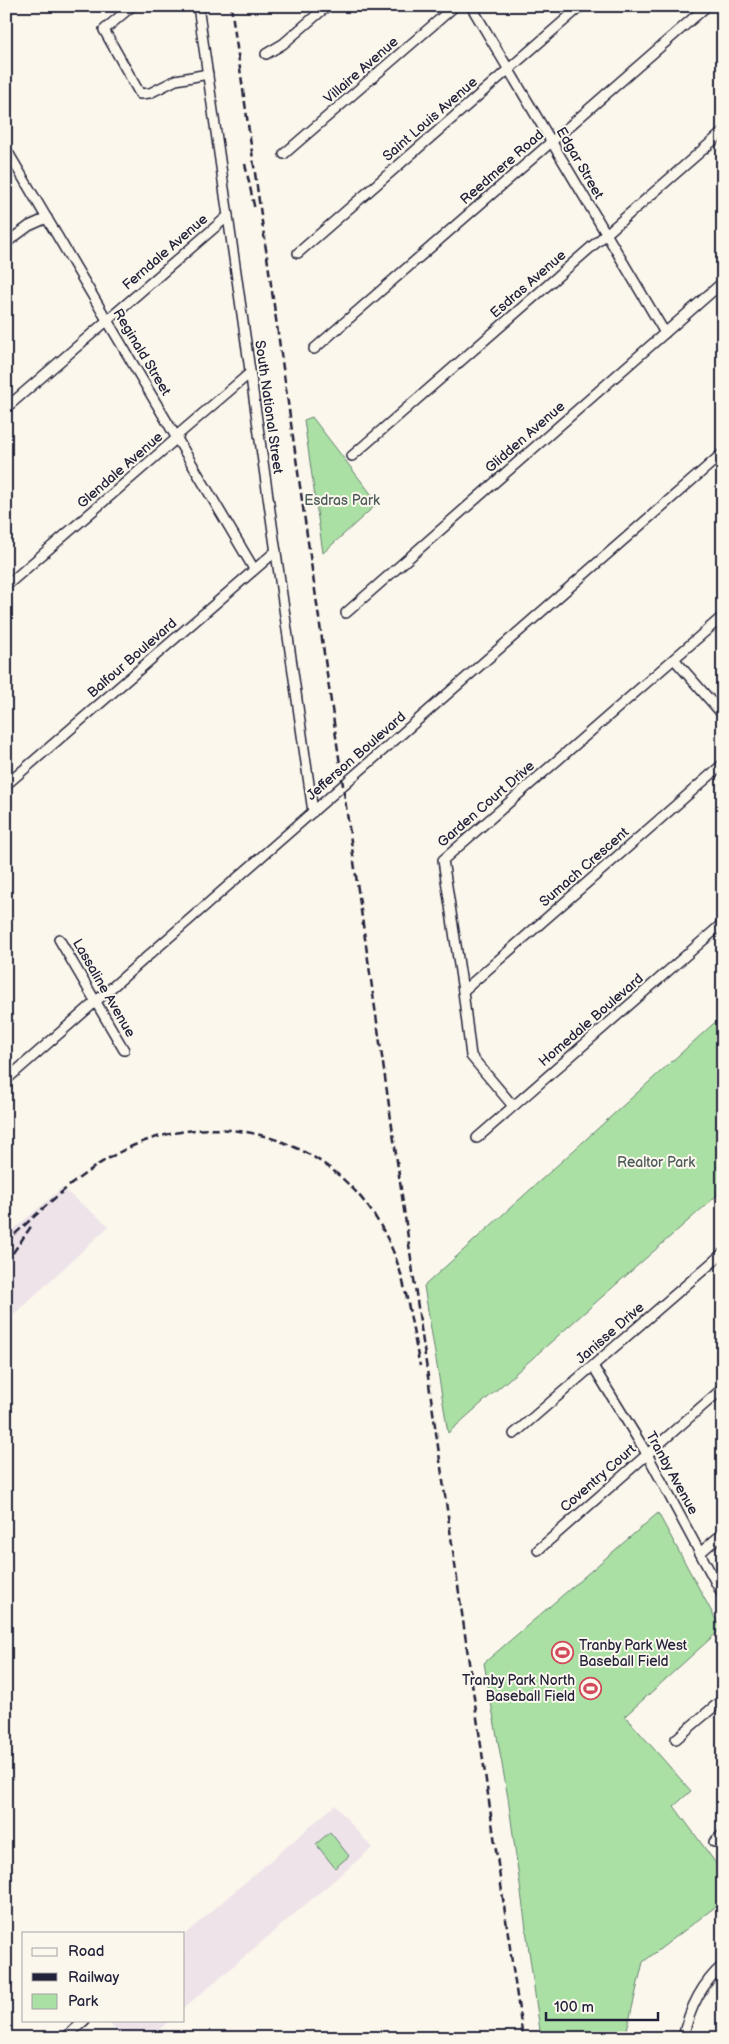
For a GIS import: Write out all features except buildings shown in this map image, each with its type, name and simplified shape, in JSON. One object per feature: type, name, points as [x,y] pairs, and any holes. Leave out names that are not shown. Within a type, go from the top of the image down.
[{"type":"street","points":[[132,6],[104,30],[140,94],[150,93],[176,80],[208,74]]},
{"type":"street","name":"South National Street","points":[[198,6],[313,812]]},
{"type":"street","points":[[266,54],[282,44],[327,6]]},
{"type":"street","name":"Villaire Avenue","points":[[284,154],[455,6]]},
{"type":"street","name":"Edgar Street","points":[[471,6],[665,333]]},
{"type":"street","name":"Saint Louis Avenue","points":[[298,253],[581,6]]},
{"type":"street","name":"Reedmere Road","points":[[314,349],[707,6]]},
{"type":"street","name":"Esdras Avenue","points":[[352,456],[723,132]]},
{"type":"street","name":"Reginald Street","points":[[6,149],[254,569]]},
{"type":"street","name":"Ferndale Avenue","points":[[6,408],[228,216]]},
{"type":"street","points":[[6,243],[29,226],[47,218]]},
{"type":"street","name":"Glidden Avenue","points":[[346,613],[723,282]]},
{"type":"street","name":"Glendale Avenue","points":[[6,586],[250,373]]},
{"type":"street","name":"Jefferson Boulevard","points":[[6,1080],[723,453]]},
{"type":"street","name":"Balfour Boulevard","points":[[6,785],[276,551]]},
{"type":"street","name":"Garden Court Drive","points":[[513,1106],[470,1056],[463,990],[443,860],[723,616]]},
{"type":"street","points":[[674,659],[723,715]]},
{"type":"street","name":"Sumach Crescent","points":[[463,990],[723,764]]},
{"type":"street","name":"Homedale Boulevard","points":[[477,1138],[723,923]]},
{"type":"street","name":"Lassaline Avenue","points":[[60,939],[124,1050]]},
{"type":"street","name":"Janisse Drive","points":[[514,1434],[723,1253]]},
{"type":"street","name":"Tranby Avenue","points":[[593,1366],[647,1454],[723,1596]]},
{"type":"street","name":"Coventry Court","points":[[538,1550],[723,1388]]},
{"type":"street","points":[[700,1553],[723,1534]]},
{"type":"street","points":[[676,1739],[723,1699]]},
{"type":"street","points":[[714,1842],[723,1834]]},
{"type":"street","points":[[686,2037],[696,1998],[723,1964]]},
{"type":"street","points":[[65,2038],[83,2022]]},
{"type":"shaded area","points":[[62,1188],[109,1226],[6,1322],[6,1236]]},
{"type":"shaded area","points":[[335,1805],[372,1848],[185,2007],[185,1934]]},
{"type":"shaded area","points":[[109,2022],[168,2022],[149,2038],[122,2038]]},
{"type":"green space","name":"Esdras Park","points":[[312,417],[378,503],[323,553],[304,420]]},
{"type":"green space","name":"Realtor Park","points":[[723,1015],[723,1190],[448,1433],[424,1286]]},
{"type":"green space","points":[[658,1513],[721,1629],[625,1716],[691,1791],[674,1806],[723,1873],[723,1901],[643,1962],[625,2038],[541,2038],[508,1798],[484,1663]]},
{"type":"green space","points":[[330,1832],[349,1856],[335,1868],[316,1844]]},
{"type":"railway","points":[[231,6],[523,2038]]},
{"type":"railway","points":[[245,164],[255,210]]},
{"type":"railway","points":[[6,1242],[59,1194],[88,1172],[118,1153],[156,1137],[196,1130],[235,1130],[273,1139],[309,1154],[340,1177],[368,1206],[389,1242],[400,1272],[420,1366]]},
{"type":"railway","points":[[6,1263],[32,1225]]},
{"type":"place","name":"Tranby Park West Baseball Field","points":[[563,1653]]},
{"type":"place","name":"Tranby Park North Baseball Field","points":[[591,1688]]}]
